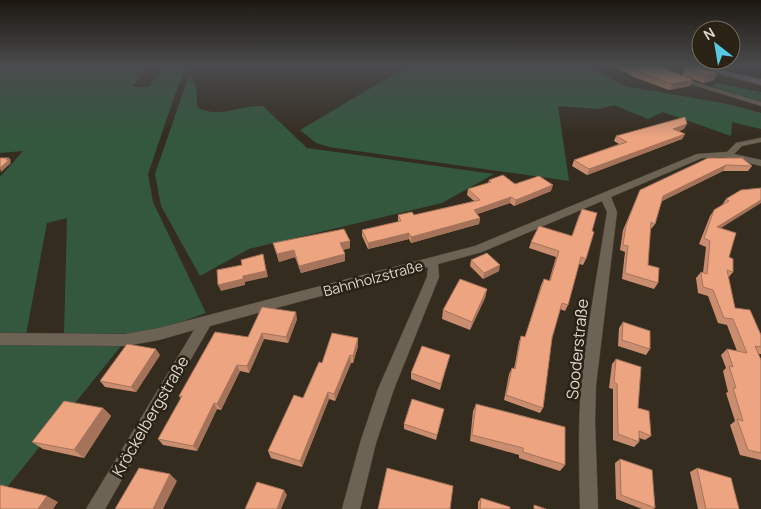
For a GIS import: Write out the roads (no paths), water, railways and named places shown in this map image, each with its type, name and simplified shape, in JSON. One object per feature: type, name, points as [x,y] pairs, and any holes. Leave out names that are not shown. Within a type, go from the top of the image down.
[{"type":"street","points":[[714,90],[761,104]]},
{"type":"street","points":[[730,154],[737,145],[761,140]]},
{"type":"street","name":"Bahnholzstraße","points":[[0,339],[125,340],[159,334],[432,262],[478,248],[700,156],[716,153],[730,154],[761,163]]},
{"type":"street","name":"Sooderstraße","points":[[589,509],[587,455],[589,385],[612,212],[605,196]]},
{"type":"street","points":[[351,509],[368,443],[386,389],[432,277],[434,269],[432,262]]},
{"type":"street","name":"Kröckelbergstraße","points":[[95,509],[205,323]]}]
